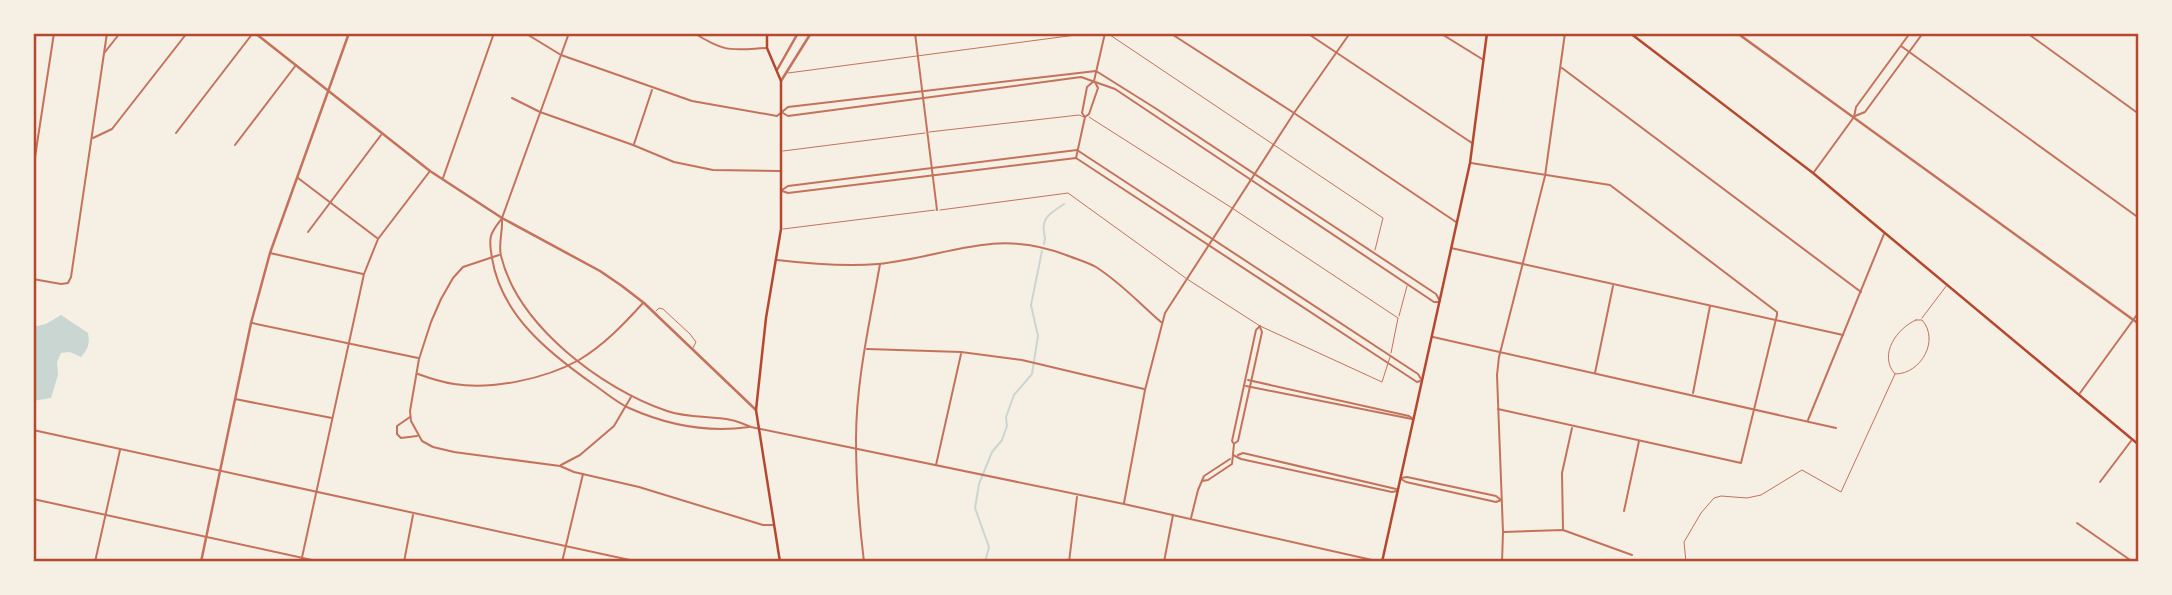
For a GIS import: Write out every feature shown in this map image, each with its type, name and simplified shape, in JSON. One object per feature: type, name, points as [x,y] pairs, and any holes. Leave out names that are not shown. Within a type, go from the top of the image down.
[{"type":"main road","points":[[767,33],[767,48],[781,81],[781,229],[766,318],[756,410],[780,562]]},
{"type":"main road","points":[[1381,562],[1470,163],[1487,33]]},
{"type":"main road","points":[[1630,33],[1813,173],[2139,445]]},
{"type":"street","points":[[33,170],[54,33]]},
{"type":"street","points":[[33,279],[61,284],[68,283],[71,277],[107,33]]},
{"type":"street","points":[[103,54],[120,33]]},
{"type":"street","points":[[91,139],[112,129],[187,33]]},
{"type":"street","points":[[176,133],[254,33],[430,171],[502,218],[600,271],[644,303],[756,410]]},
{"type":"street","points":[[201,562],[251,323],[270,253],[349,33]]},
{"type":"street","points":[[443,179],[494,33]]},
{"type":"street","points":[[525,33],[561,55],[691,101],[777,116],[788,107],[1096,71],[1374,252],[1436,294],[1440,302],[1434,302],[1115,89],[1081,77],[788,116],[782,112]]},
{"type":"street","points":[[569,33],[502,218],[490,239],[494,267],[502,290],[516,315],[538,340],[625,406],[691,428],[731,430],[751,427]]},
{"type":"street","points":[[694,33],[727,50],[767,48]]},
{"type":"street","points":[[777,70],[798,33]]},
{"type":"street","points":[[781,81],[811,33]]},
{"type":"street","points":[[915,33],[937,210]]},
{"type":"street","points":[[1085,117],[1082,113],[1087,87],[1094,81],[1106,33]]},
{"type":"street","points":[[1170,33],[1457,223]]},
{"type":"street","points":[[1307,33],[1473,143]]},
{"type":"street","points":[[1124,504],[1146,390],[1165,313],[1294,113],[1350,33]]},
{"type":"street","points":[[1440,33],[1483,60]]},
{"type":"street","points":[[1502,562],[1497,375],[1500,353],[1545,176],[1565,33]]},
{"type":"street","points":[[1737,33],[2139,324]]},
{"type":"street","points":[[1813,173],[1854,117],[1856,107],[1910,33]]},
{"type":"street","points":[[1854,117],[1865,112],[1923,33]]},
{"type":"street","points":[[2027,33],[2139,114]]},
{"type":"street","points":[[1901,46],[2139,218]]},
{"type":"street","points":[[784,58],[794,62]]},
{"type":"street","points":[[235,145],[296,65]]},
{"type":"street","points":[[1560,67],[1861,292]]},
{"type":"street","points":[[1076,158],[1085,117],[1089,114],[1098,88],[1094,81]]},
{"type":"street","points":[[633,145],[652,88]]},
{"type":"street","points":[[512,98],[540,112],[674,162],[713,170],[781,171]]},
{"type":"street","points":[[308,232],[382,135]]},
{"type":"street","points":[[1077,150],[1418,374],[1421,380],[1417,382],[1076,158],[788,193],[782,191],[788,186],[1077,150]]},
{"type":"street","points":[[1470,163],[1610,186],[1777,312],[1741,463],[1498,409]]},
{"type":"street","points":[[300,562],[364,274],[378,239],[430,171]]},
{"type":"street","points":[[298,177],[378,239]]},
{"type":"street","points":[[502,218],[501,255],[511,282],[539,325],[601,378],[631,396],[669,412],[733,420],[751,427],[1124,504],[1381,562]]},
{"type":"street","points":[[1808,421],[1885,232]]},
{"type":"street","points":[[777,260],[826,266],[880,264],[974,244],[1029,244],[1050,248],[1094,266],[1134,295],[1162,323]]},
{"type":"street","points":[[1451,248],[1843,335]]},
{"type":"street","points":[[270,253],[364,274]]},
{"type":"street","points":[[501,255],[463,268],[453,278],[431,322],[419,359],[411,416],[422,441],[454,452],[560,466],[763,525],[774,524]]},
{"type":"street","points":[[864,562],[856,449],[865,349],[880,264]]},
{"type":"street","points":[[1595,374],[1614,284]]},
{"type":"street","points":[[418,374],[455,384],[512,383],[579,360],[617,332],[644,303]]},
{"type":"street","points":[[1693,394],[1711,306]]},
{"type":"street","points":[[2079,394],[2139,312]]},
{"type":"street","points":[[251,323],[419,359]]},
{"type":"street","points":[[1202,481],[1232,464],[1232,440],[1256,330],[1260,326],[1262,332],[1250,387],[1238,441],[1234,444]]},
{"type":"street","points":[[1432,337],[1836,428]]},
{"type":"street","points":[[865,349],[961,352],[1022,360],[1146,390]]},
{"type":"street","points":[[936,466],[961,352]]},
{"type":"street","points":[[1246,380],[1413,419]]},
{"type":"street","points":[[1245,386],[1413,419]]},
{"type":"street","points":[[560,466],[597,442],[614,426],[631,396]]},
{"type":"street","points":[[235,399],[333,418]]},
{"type":"street","points":[[411,416],[397,426],[397,434],[401,438],[418,436]]},
{"type":"street","points":[[1563,530],[1562,473],[1572,426]]},
{"type":"street","points":[[33,430],[639,562]]},
{"type":"street","points":[[1624,511],[1639,440]]},
{"type":"street","points":[[2100,482],[2133,440]]},
{"type":"street","points":[[95,562],[120,449]]},
{"type":"street","points":[[1191,519],[1204,476],[1232,456],[1243,453],[1393,487],[1398,491]]},
{"type":"street","points":[[1237,456],[1392,492],[1398,491]]},
{"type":"street","points":[[562,562],[583,474]]},
{"type":"street","points":[[1401,478],[1405,482],[1496,502],[1502,500]]},
{"type":"street","points":[[1069,562],[1077,495]]},
{"type":"street","points":[[33,499],[321,562]]},
{"type":"street","points":[[404,562],[413,513]]},
{"type":"street","points":[[1164,562],[1173,515]]},
{"type":"street","points":[[2077,523],[2133,562]]},
{"type":"street","points":[[1503,532],[1563,530],[1632,555]]},
{"type":"lane","points":[[788,73],[1091,33]]},
{"type":"lane","points":[[1106,33],[1383,218],[1374,252]]},
{"type":"lane","points":[[781,151],[1079,115],[1091,117],[1398,318]]},
{"type":"lane","points":[[781,229],[1068,193],[1186,279],[1260,326],[1382,382],[1409,276]]},
{"type":"lane","points":[[1922,320],[1948,284]]},
{"type":"lane","points":[[655,313],[659,308],[663,309],[690,334],[696,342],[692,349]]},
{"type":"lane","points":[[1895,374],[1911,370],[1926,355],[1929,335],[1922,320]]},
{"type":"lane","points":[[1895,374],[1889,358],[1891,344],[1903,326],[1922,320]]},
{"type":"lane","points":[[1685,562],[1684,542],[1701,513],[1714,498],[1748,498],[1761,495],[1802,470],[1841,492],[1895,374]]},
{"type":"shaded area","points":[[61,315],[88,333],[88,346],[81,357],[70,352],[61,353],[51,398],[33,401],[33,327],[46,324]]},
{"type":"waterway","points":[[1044,244],[1044,222],[1064,204]]},
{"type":"waterway","points":[[985,562],[989,547],[975,508],[979,484],[992,452],[1002,440],[1014,395],[1032,374],[1038,336],[1031,305],[1042,251]]}]
